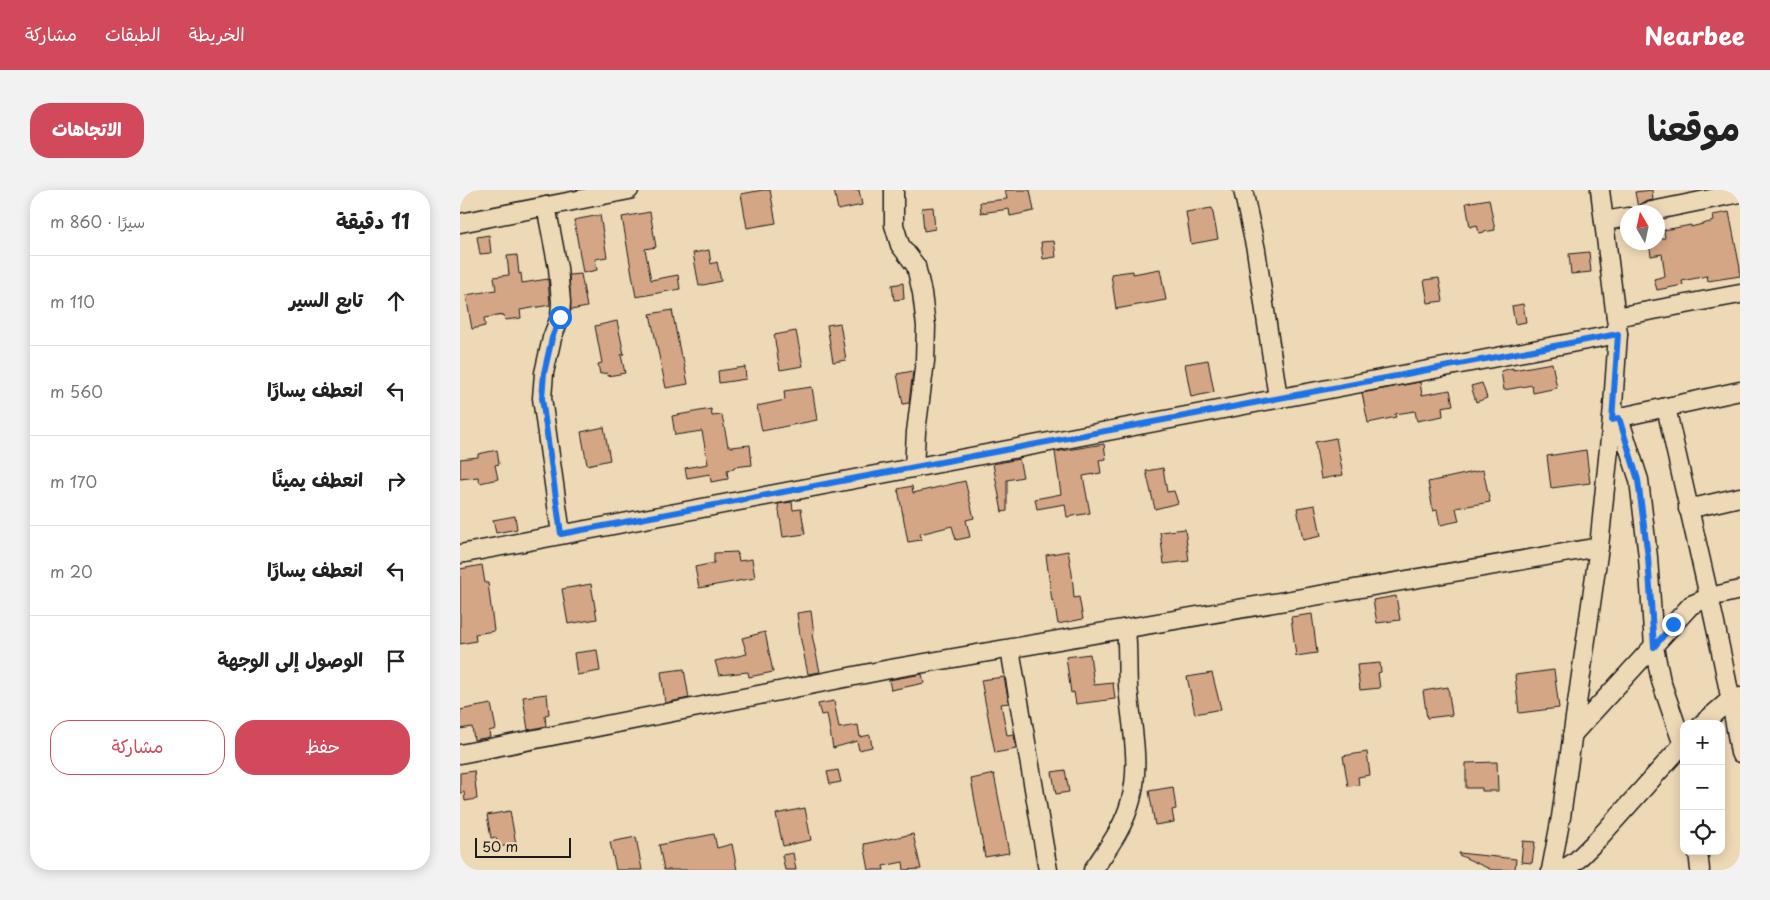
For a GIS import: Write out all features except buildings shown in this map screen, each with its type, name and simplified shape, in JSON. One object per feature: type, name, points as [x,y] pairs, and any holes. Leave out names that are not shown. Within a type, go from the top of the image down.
[{"type":"street","points":[[460,223],[629,190]]},
{"type":"street","points":[[894,190],[894,225],[900,244],[916,266],[926,326],[925,360],[916,432],[914,467]]},
{"type":"street","points":[[1243,190],[1256,250],[1278,398]]},
{"type":"street","points":[[1551,870],[1572,735],[1616,419],[1616,325],[1600,190]]},
{"type":"street","points":[[1664,205],[1683,197],[1740,192]]},
{"type":"street","points":[[546,206],[558,268],[561,302],[560,317],[552,338],[544,373],[542,398],[561,534]]},
{"type":"street","points":[[1604,221],[1620,218]]},
{"type":"street","points":[[460,554],[1278,398],[1616,325],[1740,294]]},
{"type":"street","points":[[1616,419],[1740,390]]},
{"type":"street","points":[[1666,407],[1688,509],[1736,698],[1740,754]]},
{"type":"street","points":[[1616,419],[1638,480],[1648,557],[1654,647],[1660,681],[1680,737]]},
{"type":"street","points":[[1688,509],[1740,497]]},
{"type":"street","points":[[460,754],[880,670],[1599,547]]},
{"type":"street","points":[[1572,735],[1692,605],[1710,596],[1740,590]]},
{"type":"street","points":[[1093,870],[1117,835],[1132,799],[1135,777],[1135,751],[1128,684],[1126,629]]},
{"type":"street","points":[[1010,649],[1048,870]]},
{"type":"street","points":[[1707,720],[1736,698]]},
{"type":"street","points":[[1562,870],[1576,861],[1598,839],[1680,748]]},
{"type":"street","points":[[1698,855],[1700,870]]},
{"type":"route","points":[[560,317],[552,338],[544,373],[542,398],[561,534],[1618,334],[1612,420],[1619,418],[1638,480],[1648,557],[1654,647],[1673,624]]}]
